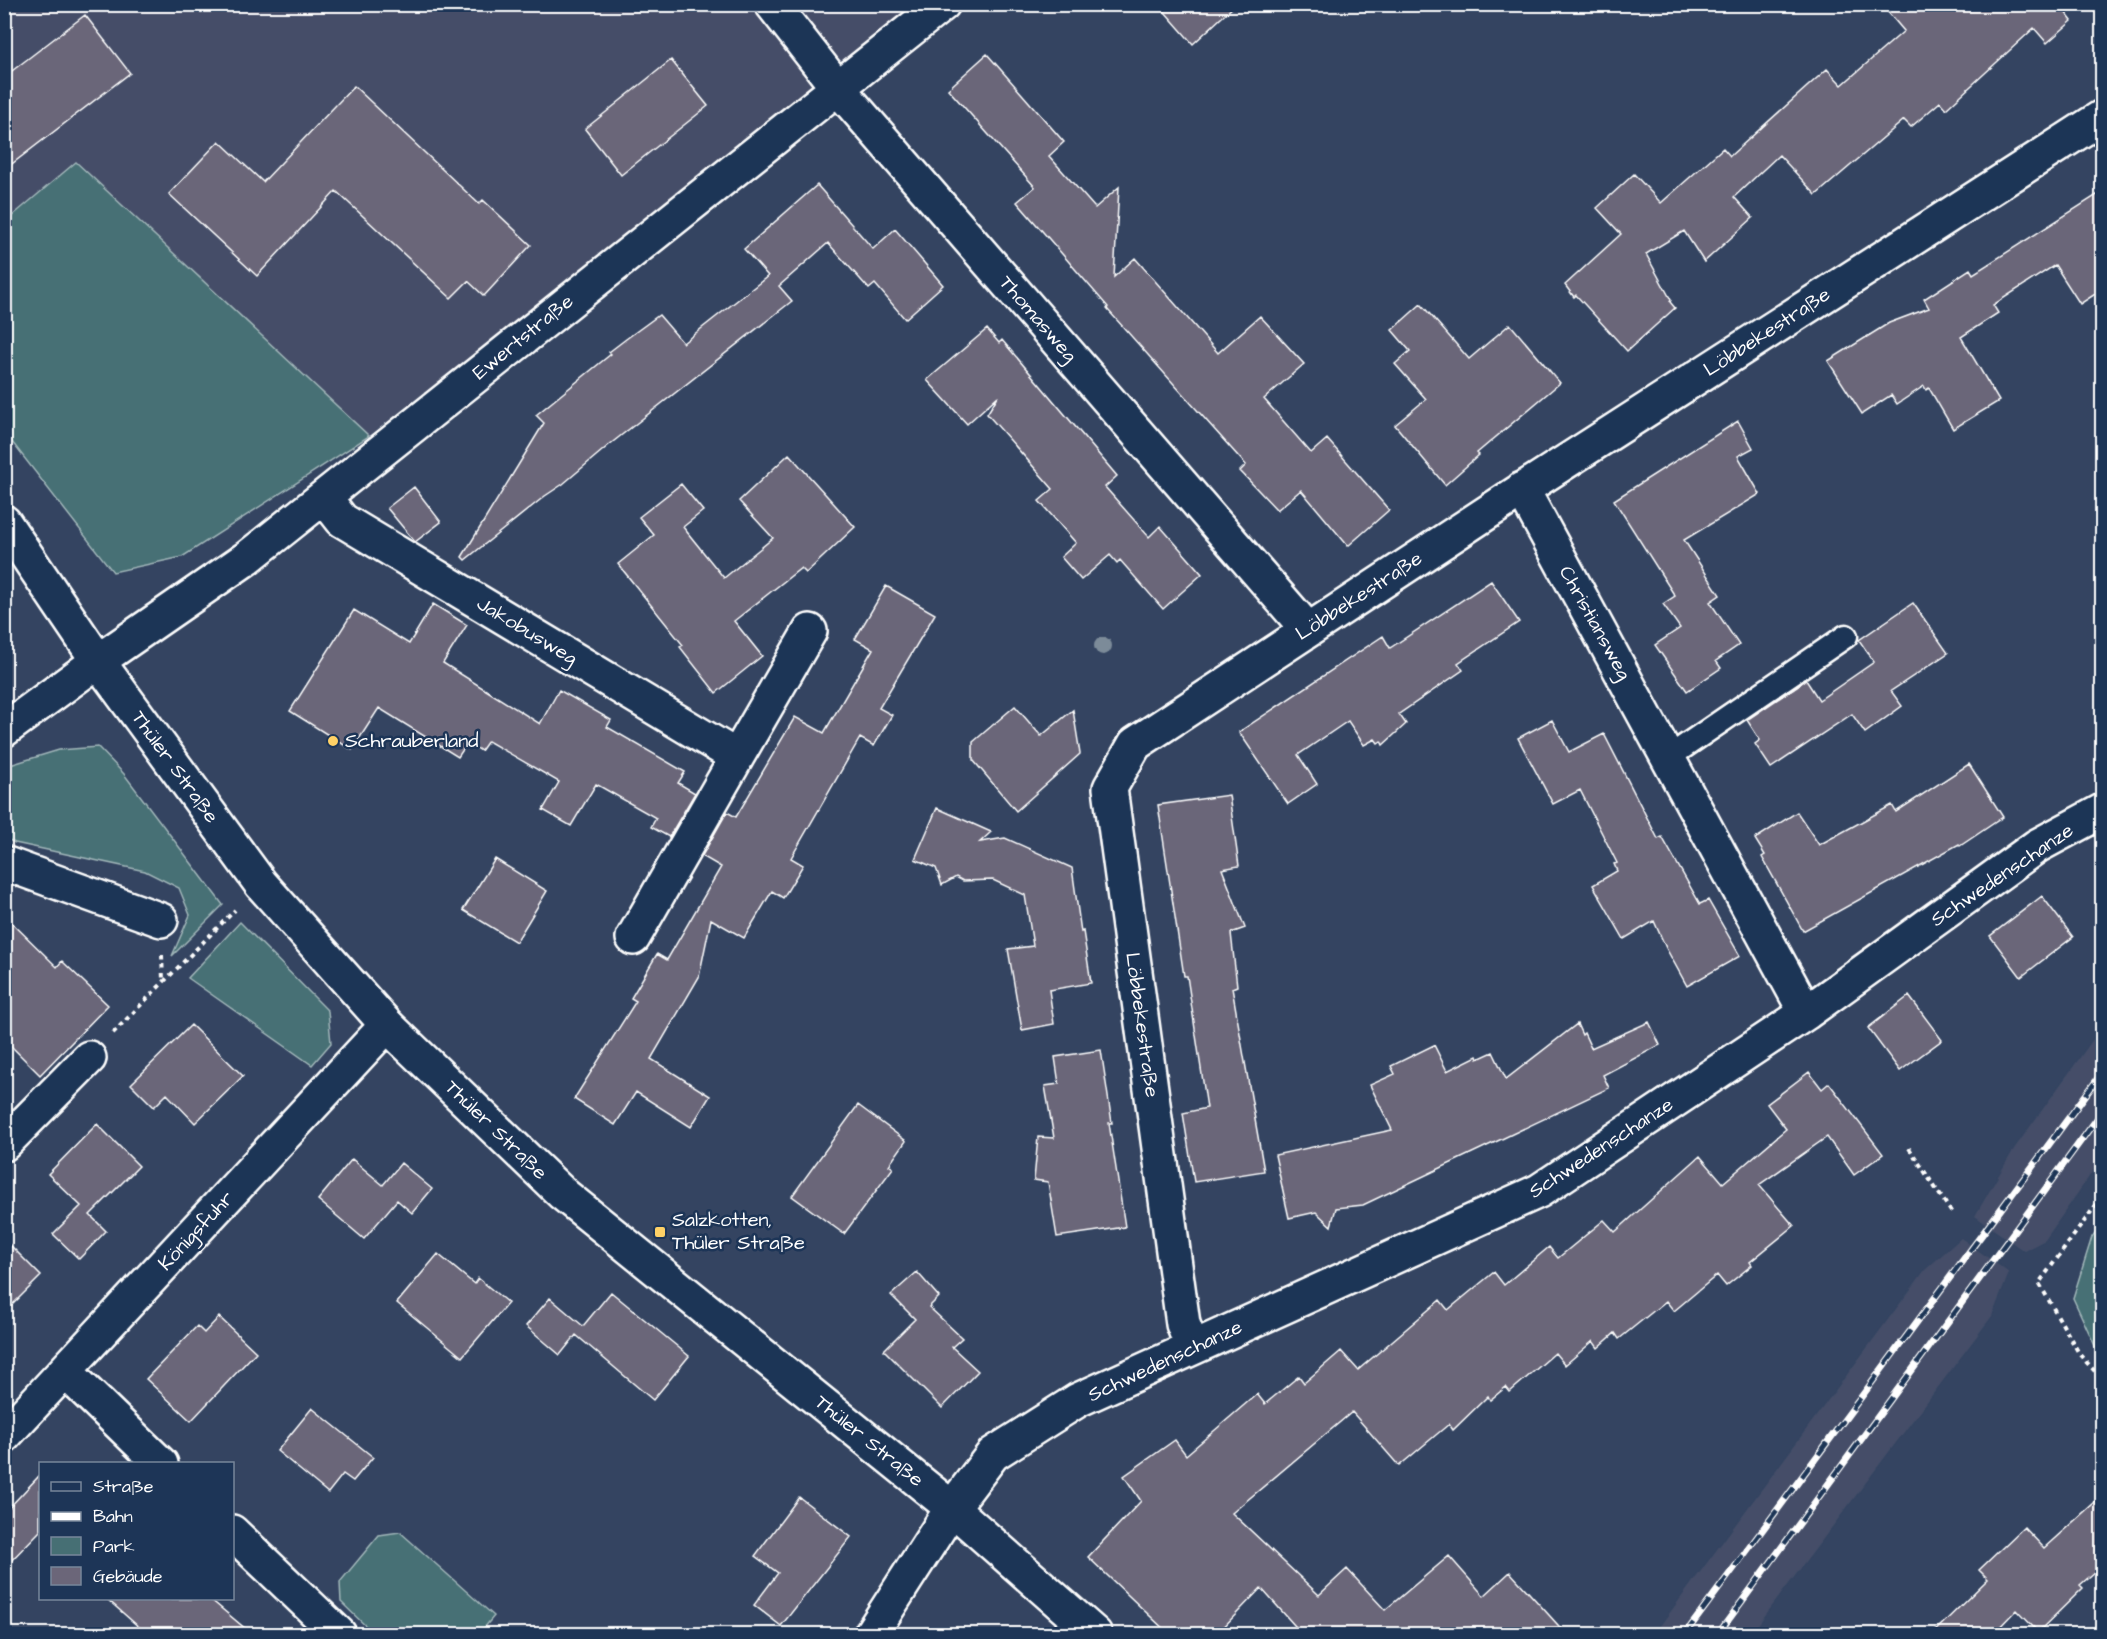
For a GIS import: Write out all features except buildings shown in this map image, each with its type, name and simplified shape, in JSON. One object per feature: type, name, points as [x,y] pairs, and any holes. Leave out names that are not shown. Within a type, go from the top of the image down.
[{"type":"street","name":"Thomasweg","points":[[772,4],[837,87],[1308,630]]},
{"type":"street","name":"Ewertstraße","points":[[4,730],[98,661],[247,558],[943,4]]},
{"type":"street","name":"Löbbekestraße","points":[[1192,1347],[1183,1324],[1110,788],[1135,744],[1522,489],[2103,117]]},
{"type":"street","name":"Christiansweg","points":[[1522,489],[1806,1013]]},
{"type":"street","name":"Jakobusweg","points":[[324,497],[342,520],[737,757]]},
{"type":"street","name":"Thüler Straße","points":[[4,522],[98,661],[261,884],[387,1025],[563,1194],[952,1508],[1095,1635]]},
{"type":"street","points":[[633,938],[810,631]]},
{"type":"street","name":"Schwedenschanze","points":[[871,1635],[952,1508],[993,1454],[1078,1400],[1539,1191],[1806,1013],[2037,846],[2103,811]]},
{"type":"street","points":[[4,863],[161,920]]},
{"type":"street","name":"Königsfuhr","points":[[4,1436],[387,1025]]},
{"type":"street","points":[[4,1144],[89,1058]]},
{"type":"street","points":[[66,1372],[159,1462]]},
{"type":"street","points":[[234,1534],[339,1635]]},
{"type":"lane","points":[[1669,757],[1846,636]]},
{"type":"path","points":[[89,1058],[261,884]]},
{"type":"path","points":[[1909,1148],[1952,1213]]},
{"type":"path","points":[[2103,1197],[2039,1283],[2080,1355],[2103,1379]]},
{"type":"shaded area","points":[[5,5],[917,5],[369,436],[76,162],[5,222]]},
{"type":"shaded area","points":[[2102,1027],[2102,1158],[2045,1240],[2024,1251],[1975,1216],[2014,1149]]},
{"type":"shaded area","points":[[1961,1238],[2009,1273],[1992,1316],[1751,1634],[1654,1634],[1925,1270]]},
{"type":"green space","points":[[76,162],[369,436],[182,557],[113,572],[5,433],[5,222]]},
{"type":"green space","points":[[98,747],[124,774],[223,905],[172,956],[190,915],[179,888],[145,871],[15,843],[5,838],[5,769],[10,765],[59,750]]},
{"type":"green space","points":[[240,922],[328,1011],[331,1043],[312,1065],[188,978]]},
{"type":"green space","points":[[2102,1223],[2102,1361],[2073,1298],[2092,1237]]},
{"type":"green space","points":[[400,1532],[494,1616],[479,1634],[374,1634],[341,1602],[340,1582],[379,1535]]},
{"type":"railway","points":[[1685,1634],[2102,1073]]},
{"type":"railway","points":[[1718,1634],[2102,1112]]},
{"type":"place","name":"Schrauberland","points":[[333,741]]},
{"type":"place","name":"Salzkotten, Thüler Straße","points":[[660,1232]]}]
